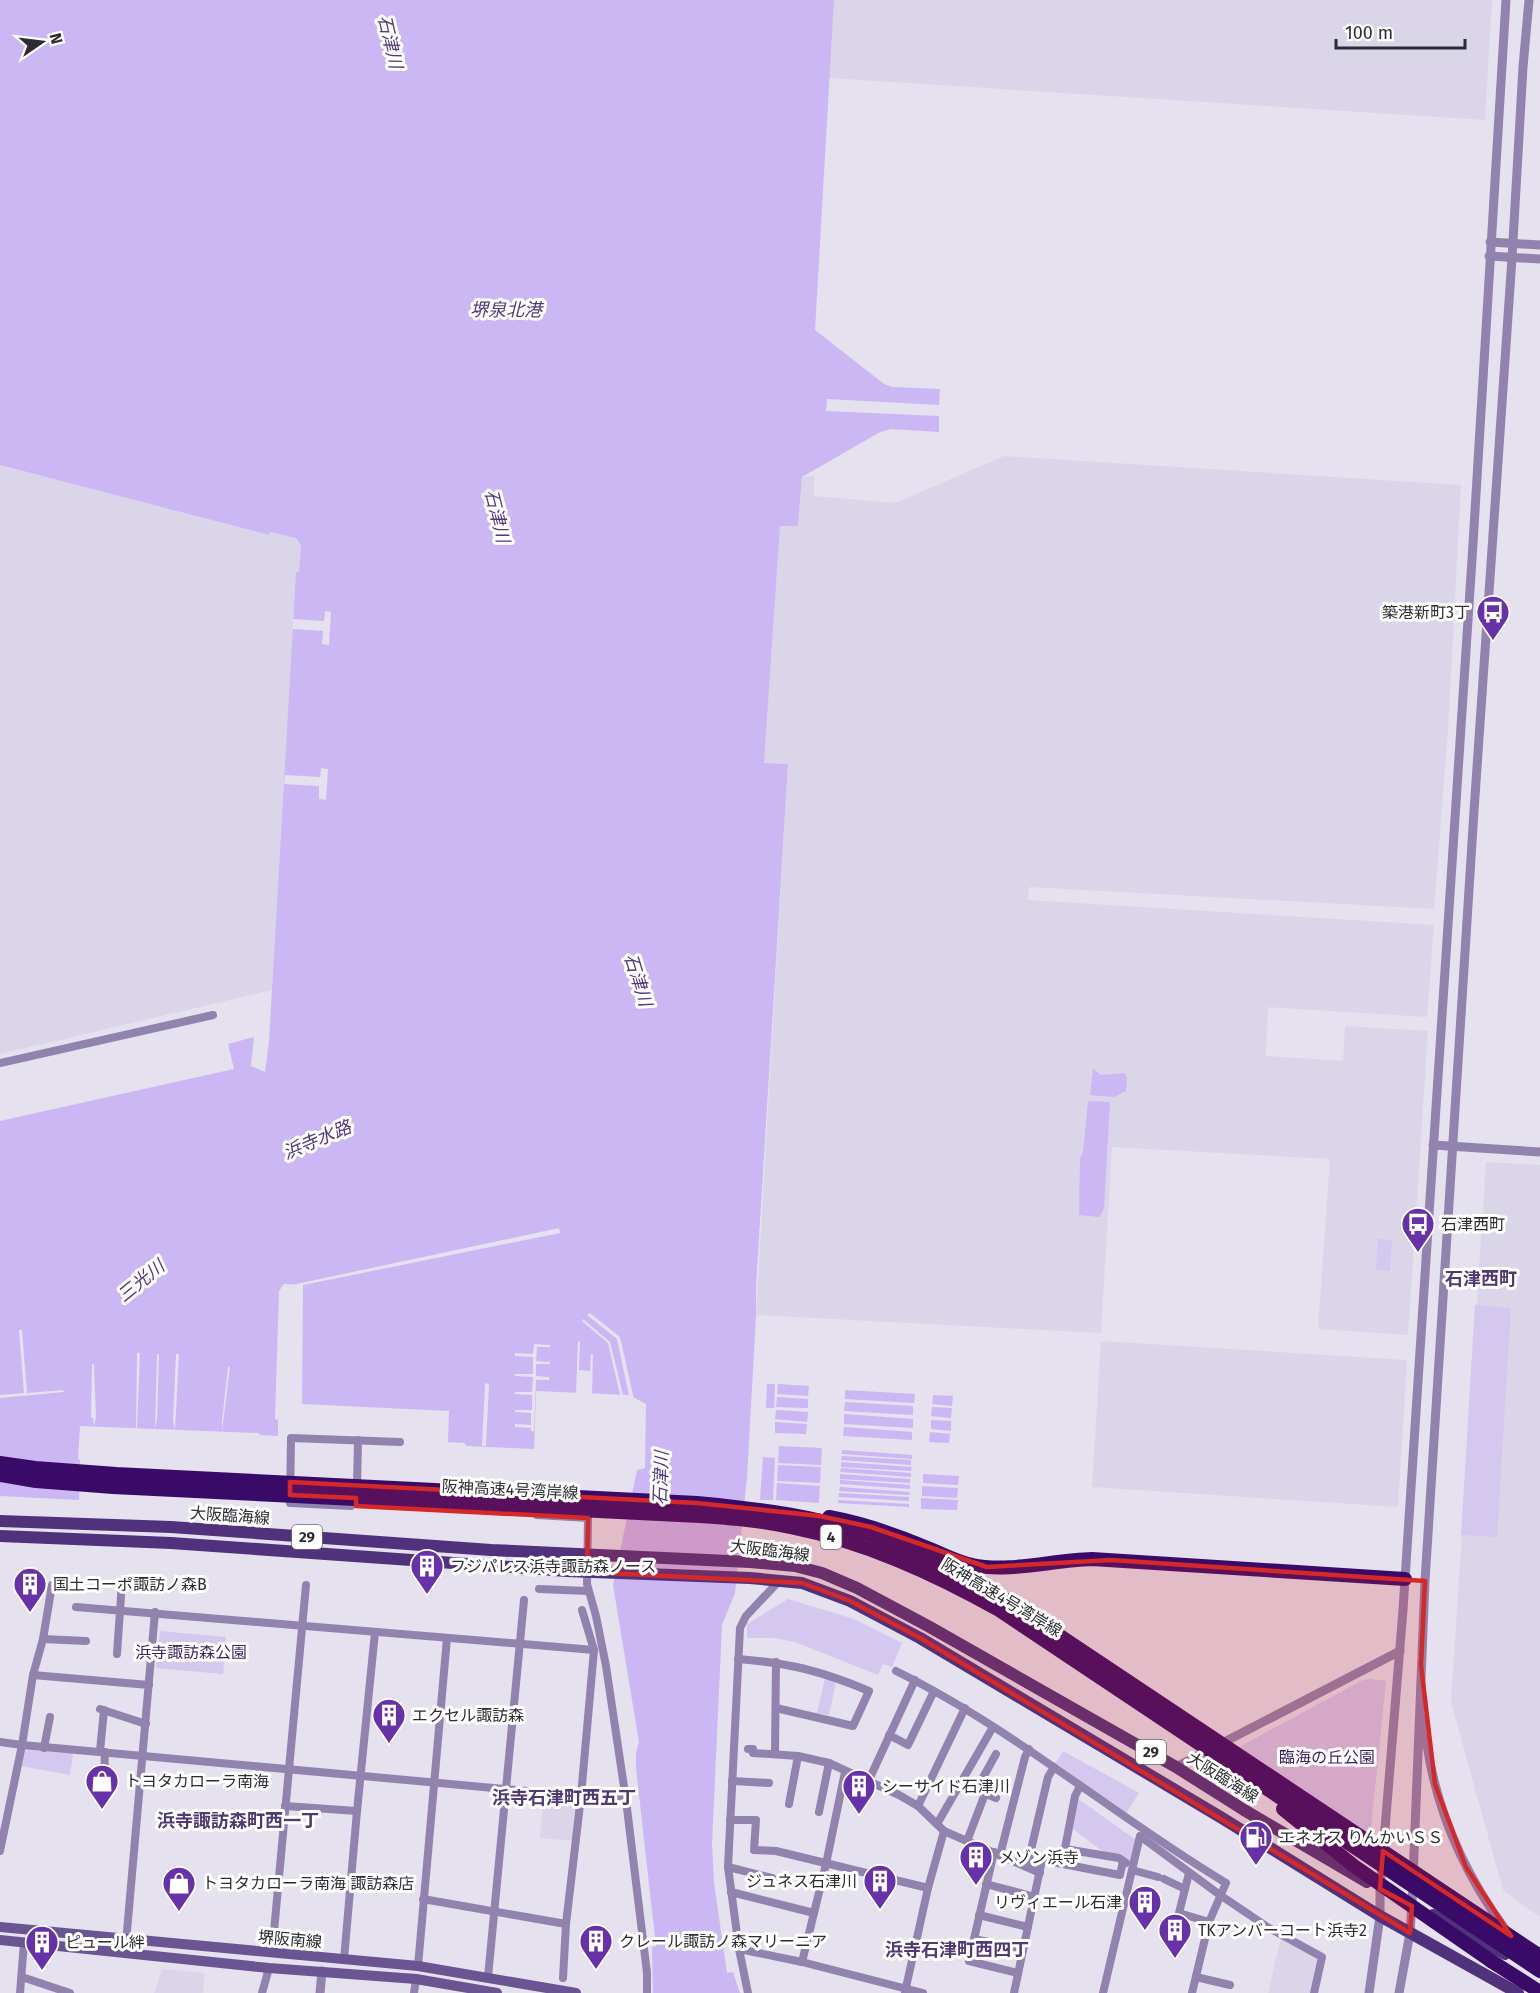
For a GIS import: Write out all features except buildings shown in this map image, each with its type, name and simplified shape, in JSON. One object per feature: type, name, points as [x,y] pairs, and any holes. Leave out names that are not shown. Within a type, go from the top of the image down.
[{"type":"highway","name":"阪神高速4号湾岸線","points":[[0,1463],[105,1474],[646,1499],[750,1508],[825,1522],[878,1538],[921,1555],[1003,1598],[1540,1956]]},
{"type":"highway","name":"阪神高速4号湾岸線","points":[[0,1475],[36,1481],[113,1487],[688,1515],[789,1526],[875,1550],[958,1587],[1008,1617],[1540,1972]]},
{"type":"highway","points":[[750,1508],[846,1521],[896,1536],[957,1560],[987,1567],[1092,1559],[1405,1579]]},
{"type":"highway","points":[[1110,1685],[1233,1770],[1354,1866],[1491,1961],[1540,1992]]},
{"type":"main road","name":"大阪臨海線","points":[[0,1521],[171,1527],[613,1556],[750,1562],[795,1566],[822,1573],[857,1588],[1176,1767],[1380,1889],[1412,1903],[1540,1972]]},
{"type":"main road","name":"大阪臨海線","points":[[0,1536],[171,1543],[587,1572],[802,1582],[850,1601],[920,1638],[1222,1818],[1380,1916],[1518,1993]]},
{"type":"main road","name":"堺阪南線","points":[[0,1927],[418,1966],[576,1993]]},
{"type":"main road","name":"堺阪南線","points":[[0,1940],[269,1968],[416,1979],[497,1993]]},
{"type":"street","points":[[1369,1993],[1380,1916],[1380,1889],[1405,1579],[1471,576],[1506,0]]},
{"type":"street","points":[[1399,1993],[1410,1933],[1412,1903],[1425,1581],[1523,67],[1530,0]]},
{"type":"street","points":[[1490,242],[1540,245]]},
{"type":"street","points":[[1489,256],[1540,259]]},
{"type":"street","points":[[0,1063],[213,1015]]},
{"type":"street","points":[[1433,1145],[1540,1152]]},
{"type":"street","points":[[400,1442],[291,1438],[290,1503],[588,1518],[588,1591],[596,1616],[606,1666],[626,1800],[647,1973],[647,1993]]},
{"type":"street","points":[[356,1506],[358,1440]]},
{"type":"street","points":[[1405,1579],[1425,1581]]},
{"type":"street","points":[[748,1993],[739,1949],[728,1867],[740,1628],[746,1616],[780,1580]]},
{"type":"street","points":[[117,1654],[122,1582]]},
{"type":"street","points":[[0,1851],[52,1584]]},
{"type":"street","points":[[272,1953],[306,1585]]},
{"type":"street","points":[[539,1589],[588,1591]]},
{"type":"street","points":[[488,1977],[525,1600]]},
{"type":"street","points":[[76,1607],[594,1650]]},
{"type":"street","points":[[563,1978],[566,1924],[581,1796],[594,1650],[582,1610]]},
{"type":"street","points":[[125,1954],[155,1612]]},
{"type":"street","points":[[344,1959],[375,1632]]},
{"type":"street","points":[[418,1966],[447,1638]]},
{"type":"street","points":[[43,1639],[86,1641]]},
{"type":"street","points":[[1176,1767],[1400,1651]]},
{"type":"street","points":[[738,1659],[776,1662],[829,1674],[869,1691],[853,1726],[776,1708]]},
{"type":"street","points":[[775,1753],[776,1662]]},
{"type":"street","points":[[1421,1665],[1426,1744],[1447,1825],[1482,1895],[1540,1972]]},
{"type":"street","points":[[896,1671],[964,1708],[1029,1749],[1142,1830],[1226,1883],[1209,1922],[1192,1993]]},
{"type":"street","points":[[33,1675],[149,1685]]},
{"type":"street","points":[[868,1782],[915,1680]]},
{"type":"street","points":[[889,1735],[908,1744],[934,1691]]},
{"type":"street","points":[[918,1806],[964,1708]]},
{"type":"street","points":[[104,1779],[102,1710],[146,1724]]},
{"type":"street","points":[[44,1748],[50,1717]]},
{"type":"street","points":[[937,1824],[993,1726]]},
{"type":"street","points":[[0,1742],[44,1748],[143,1755],[626,1800]]},
{"type":"street","points":[[748,1749],[753,1749],[753,1753],[798,1756],[829,1763],[918,1806],[944,1831],[1040,1873]]},
{"type":"street","points":[[1018,1973],[969,1960],[986,1884],[997,1854],[1024,1757],[1029,1749]]},
{"type":"street","points":[[996,1754],[976,1790],[996,1798]]},
{"type":"street","points":[[789,1804],[798,1756]]},
{"type":"street","points":[[819,1812],[829,1763]]},
{"type":"street","points":[[1027,1867],[1048,1777],[1054,1767]]},
{"type":"street","points":[[802,1962],[845,1772]]},
{"type":"street","points":[[732,1781],[769,1783]]},
{"type":"street","points":[[1062,1864],[1075,1796],[1080,1786]]},
{"type":"street","points":[[967,1841],[985,1794]]},
{"type":"street","points":[[285,1806],[357,1811]]},
{"type":"street","points":[[730,1820],[756,1820],[754,1850],[776,1851],[928,1888]]},
{"type":"street","points":[[905,1991],[928,1888],[944,1831]]},
{"type":"street","points":[[1103,1993],[1140,1836],[1269,1928],[1322,1957],[1314,1993]]},
{"type":"street","points":[[1065,1849],[1119,1858],[1132,1868],[1185,1889]]},
{"type":"street","points":[[1014,1993],[1042,1860],[1120,1875],[1123,1861]]},
{"type":"street","points":[[728,1867],[772,1878]]},
{"type":"street","points":[[1189,1873],[1179,1913],[1209,1922]]},
{"type":"street","points":[[986,1884],[1035,1897]]},
{"type":"street","points":[[731,1892],[814,1913]]},
{"type":"street","points":[[423,1899],[566,1924]]},
{"type":"street","points":[[979,1915],[1028,1927]]},
{"type":"street","points":[[974,1939],[1023,1949]]},
{"type":"street","points":[[20,1993],[24,1942]]},
{"type":"street","points":[[739,1949],[802,1962],[905,1991],[923,1993]]},
{"type":"street","points":[[262,1993],[269,1968]]},
{"type":"street","points":[[321,1993],[322,1971]]},
{"type":"street","points":[[22,1977],[70,1993]]},
{"type":"street","points":[[1196,1977],[1230,1985]]},
{"type":"street","points":[[414,1993],[416,1979]]},
{"type":"highlighted area","points":[[290,1482],[697,1503],[820,1516],[871,1527],[987,1567],[1111,1560],[1425,1581],[1421,1665],[1435,1784],[1466,1867],[1511,1936],[1383,1851],[1380,1889],[1412,1906],[1410,1933],[920,1638],[850,1601],[802,1583],[587,1572],[588,1518],[356,1506],[356,1498],[290,1495]]},
{"type":"shaded area","points":[[834,0],[1492,0],[1485,120],[829,78]]},
{"type":"shaded area","points":[[1004,456],[1461,485],[1448,730],[1434,909],[1029,887],[1028,900],[1434,925],[1427,1017],[1268,1007],[1266,1056],[1343,1061],[1345,1026],[1428,1031],[1408,1335],[1318,1329],[1330,1159],[1112,1147],[1101,1333],[756,1315],[788,764],[764,763],[780,525],[798,526],[802,477],[814,476],[814,496],[895,503]]},
{"type":"shaded area","points":[[0,465],[269,535],[270,532],[297,538],[301,545],[299,572],[296,572],[272,990],[0,1054]]},
{"type":"shaded area","points":[[1486,1162],[1540,1165],[1540,1917],[1503,1890],[1451,1702]]},
{"type":"shaded area","points":[[1101,1341],[1407,1360],[1398,1507],[1092,1487]]},
{"type":"shaded area","points":[[544,1796],[576,1801],[572,1841],[540,1838]]},
{"type":"shaded area","points":[[1281,1938],[1319,1958],[1311,1993],[1268,1993]]},
{"type":"shaded area","points":[[162,1969],[205,1973],[203,1993],[154,1993]]},
{"type":"green space","points":[[1378,1239],[1392,1240],[1390,1271],[1376,1270]]},
{"type":"green space","points":[[1475,1305],[1511,1308],[1497,1537],[1461,1535]]},
{"type":"green space","points":[[788,1599],[854,1619],[902,1643],[892,1667],[883,1664],[878,1675],[795,1642],[774,1638],[747,1638],[747,1624]]},
{"type":"green space","name":"浜寺諏訪森公園","points":[[160,1631],[226,1637],[223,1674],[156,1668]]},
{"type":"green space","points":[[825,1678],[836,1682],[829,1715],[817,1713]]},
{"type":"green space","name":"臨海の丘公園","points":[[1363,1680],[1386,1681],[1369,1847],[1230,1752]]},
{"type":"green space","points":[[28,1750],[73,1753],[70,1775],[21,1766],[23,1752]]},
{"type":"green space","points":[[1063,1751],[1139,1793],[1125,1815],[1056,1763]]},
{"type":"green space","points":[[1077,1798],[1136,1840],[1130,1862],[1120,1856],[1106,1854],[1072,1828]]},
{"type":"water","name":"堺泉北港","points":[[0,0],[834,0],[815,330],[884,384],[893,387],[940,389],[939,405],[827,399],[826,411],[939,416],[939,432],[891,429],[880,432],[802,477],[798,526],[780,526],[764,763],[788,764],[756,1286],[747,1477],[735,1593],[722,1625],[712,1844],[714,1883],[727,1973],[733,1972],[740,1993],[653,1993],[652,1947],[656,1946],[636,1768],[639,1742],[613,1585],[637,1470],[645,1468],[646,1404],[629,1395],[536,1391],[534,1449],[467,1446],[464,1443],[448,1442],[449,1411],[302,1404],[303,1285],[284,1284],[279,1291],[275,1419],[278,1420],[278,1436],[260,1435],[259,1433],[80,1426],[79,1500],[0,1496],[0,1121],[234,1069],[228,1044],[254,1037],[251,1066],[265,1072],[269,1042],[296,572],[299,572],[301,545],[296,538],[270,532],[269,535],[0,465]]},
{"type":"water","points":[[1093,1069],[1101,1075],[1125,1073],[1126,1091],[1114,1097],[1090,1095]]},
{"type":"water","points":[[1088,1101],[1110,1102],[1104,1208],[1100,1217],[1079,1215],[1080,1159],[1083,1152]]},
{"type":"water","points":[[767,1384],[775,1384],[774,1408],[766,1408]]},
{"type":"water","points":[[778,1384],[809,1386],[808,1396],[777,1394]]},
{"type":"water","points":[[845,1390],[915,1394],[914,1403],[845,1399]]},
{"type":"water","points":[[933,1395],[953,1396],[952,1406],[932,1404]]},
{"type":"water","points":[[777,1397],[808,1399],[808,1408],[776,1407]]},
{"type":"water","points":[[845,1402],[913,1406],[913,1415],[844,1411]]},
{"type":"water","points":[[932,1407],[952,1408],[951,1418],[931,1416]]},
{"type":"water","points":[[776,1410],[808,1412],[807,1422],[775,1419]]},
{"type":"water","points":[[844,1414],[913,1419],[913,1428],[844,1424]]},
{"type":"water","points":[[931,1420],[951,1421],[951,1431],[931,1429]]},
{"type":"water","points":[[775,1422],[807,1424],[806,1434],[775,1433]]},
{"type":"water","points":[[844,1427],[912,1432],[912,1440],[843,1436]]},
{"type":"water","points":[[930,1432],[950,1434],[949,1443],[929,1442]]},
{"type":"water","points":[[779,1446],[822,1448],[821,1465],[778,1463]]},
{"type":"water","points":[[842,1450],[912,1455],[912,1459],[842,1454]]},
{"type":"water","points":[[842,1456],[911,1460],[911,1465],[841,1460]]},
{"type":"water","points":[[763,1457],[775,1458],[773,1500],[760,1500]]},
{"type":"water","points":[[841,1462],[912,1467],[911,1471],[841,1467]]},
{"type":"water","points":[[778,1465],[821,1467],[820,1483],[777,1481]]},
{"type":"water","points":[[841,1468],[911,1473],[911,1477],[840,1472]]},
{"type":"water","points":[[840,1474],[910,1479],[910,1483],[840,1479]]},
{"type":"water","points":[[923,1474],[959,1476],[958,1485],[923,1483]]},
{"type":"water","points":[[840,1480],[910,1485],[910,1489],[840,1484]]},
{"type":"water","points":[[777,1483],[820,1486],[819,1503],[776,1500]]},
{"type":"water","points":[[922,1486],[958,1488],[957,1498],[922,1496]]},
{"type":"water","points":[[840,1487],[910,1492],[909,1495],[839,1491]]},
{"type":"water","points":[[839,1493],[909,1497],[909,1501],[839,1497]]},
{"type":"water","points":[[921,1498],[958,1500],[957,1510],[921,1509]]},
{"type":"water","points":[[838,1500],[909,1504],[909,1507],[838,1503]]},
{"type":"pier","points":[[325,611],[331,612],[329,645],[322,644],[323,631],[293,629],[293,619],[324,621]]},
{"type":"pier","points":[[321,768],[328,769],[326,800],[319,799],[319,786],[284,784],[285,775],[320,777]]},
{"type":"pier","points":[[559,1228],[560,1233],[303,1285],[287,1286]]},
{"type":"pier","points":[[590,1313],[620,1337],[634,1399],[629,1396],[617,1339],[587,1315]]},
{"type":"pier","points":[[583,1319],[610,1342],[623,1395],[620,1395],[608,1343],[582,1321]]},
{"type":"pier","points":[[19,1330],[22,1330],[27,1393],[63,1390],[64,1392],[0,1398],[0,1395],[24,1393]]},
{"type":"pier","points":[[578,1341],[580,1341],[579,1370],[590,1371],[591,1354],[593,1354],[592,1394],[576,1393]]},
{"type":"pier","points":[[534,1344],[550,1345],[550,1347],[537,1347],[536,1361],[550,1362],[550,1364],[536,1364],[536,1376],[549,1377],[549,1380],[536,1380],[534,1431],[531,1431],[531,1428],[515,1427],[515,1424],[531,1425],[531,1413],[515,1412],[515,1410],[532,1410],[532,1395],[515,1394],[515,1392],[532,1392],[533,1377],[515,1376],[515,1374],[533,1374],[533,1357],[515,1356],[515,1353],[533,1354]]},
{"type":"pier","points":[[137,1353],[140,1353],[136,1428]]},
{"type":"pier","points":[[157,1354],[159,1354],[155,1429]]},
{"type":"pier","points":[[176,1354],[179,1354],[175,1430],[173,1420]]},
{"type":"pier","points":[[92,1364],[94,1364],[96,1418],[94,1426],[93,1418],[91,1418]]},
{"type":"pier","points":[[228,1367],[230,1367],[222,1431],[222,1421]]},
{"type":"pier","points":[[485,1383],[489,1384],[486,1446],[482,1446]]},
{"type":"place","name":"築港新町3丁","points":[[1493,641]]},
{"type":"place","name":"石津西町","points":[[1418,1253]]},
{"type":"place","name":"フジパレス浜寺諏訪森ノース","points":[[427,1595]]},
{"type":"place","name":"国土コーポ諏訪ノ森B","points":[[30,1613]]},
{"type":"place","name":"エクセル諏訪森","points":[[389,1744]]},
{"type":"place","name":"トヨタカローラ南海","points":[[102,1810]]},
{"type":"place","name":"シーサイド石津川","points":[[859,1815]]},
{"type":"place","name":"エネオス りんかいＳＳ","points":[[1256,1866]]},
{"type":"place","name":"メゾン浜寺","points":[[976,1886]]},
{"type":"place","name":"ジュネス石津川","points":[[880,1910]]},
{"type":"place","name":"トヨタカローラ南海 諏訪森店","points":[[179,1912]]},
{"type":"place","name":"リヴィエール石津","points":[[1145,1931]]},
{"type":"place","name":"TKアンバーコート浜寺2","points":[[1175,1959]]},
{"type":"place","name":"クレール諏訪ノ森マリーニア","points":[[596,1970]]},
{"type":"place","name":"ピュール絆","points":[[42,1971]]},
{"type":"district","name":"石津西町","points":[[1481,1279]]},
{"type":"district","name":"浜寺石津町西五丁","points":[[564,1798]]},
{"type":"district","name":"浜寺諏訪森町西一丁","points":[[238,1821]]},
{"type":"district","name":"浜寺石津町西四丁","points":[[957,1950]]},
{"type":"water label","name":"石津川","points":[[390,42]]},
{"type":"water label","name":"石津川","points":[[497,516]]},
{"type":"water label","name":"石津川","points":[[638,980]]},
{"type":"water label","name":"浜寺水路","points":[[317,1140]]},
{"type":"water label","name":"三光川","points":[[141,1281]]},
{"type":"water label","name":"石津川","points":[[661,1478]]}]
